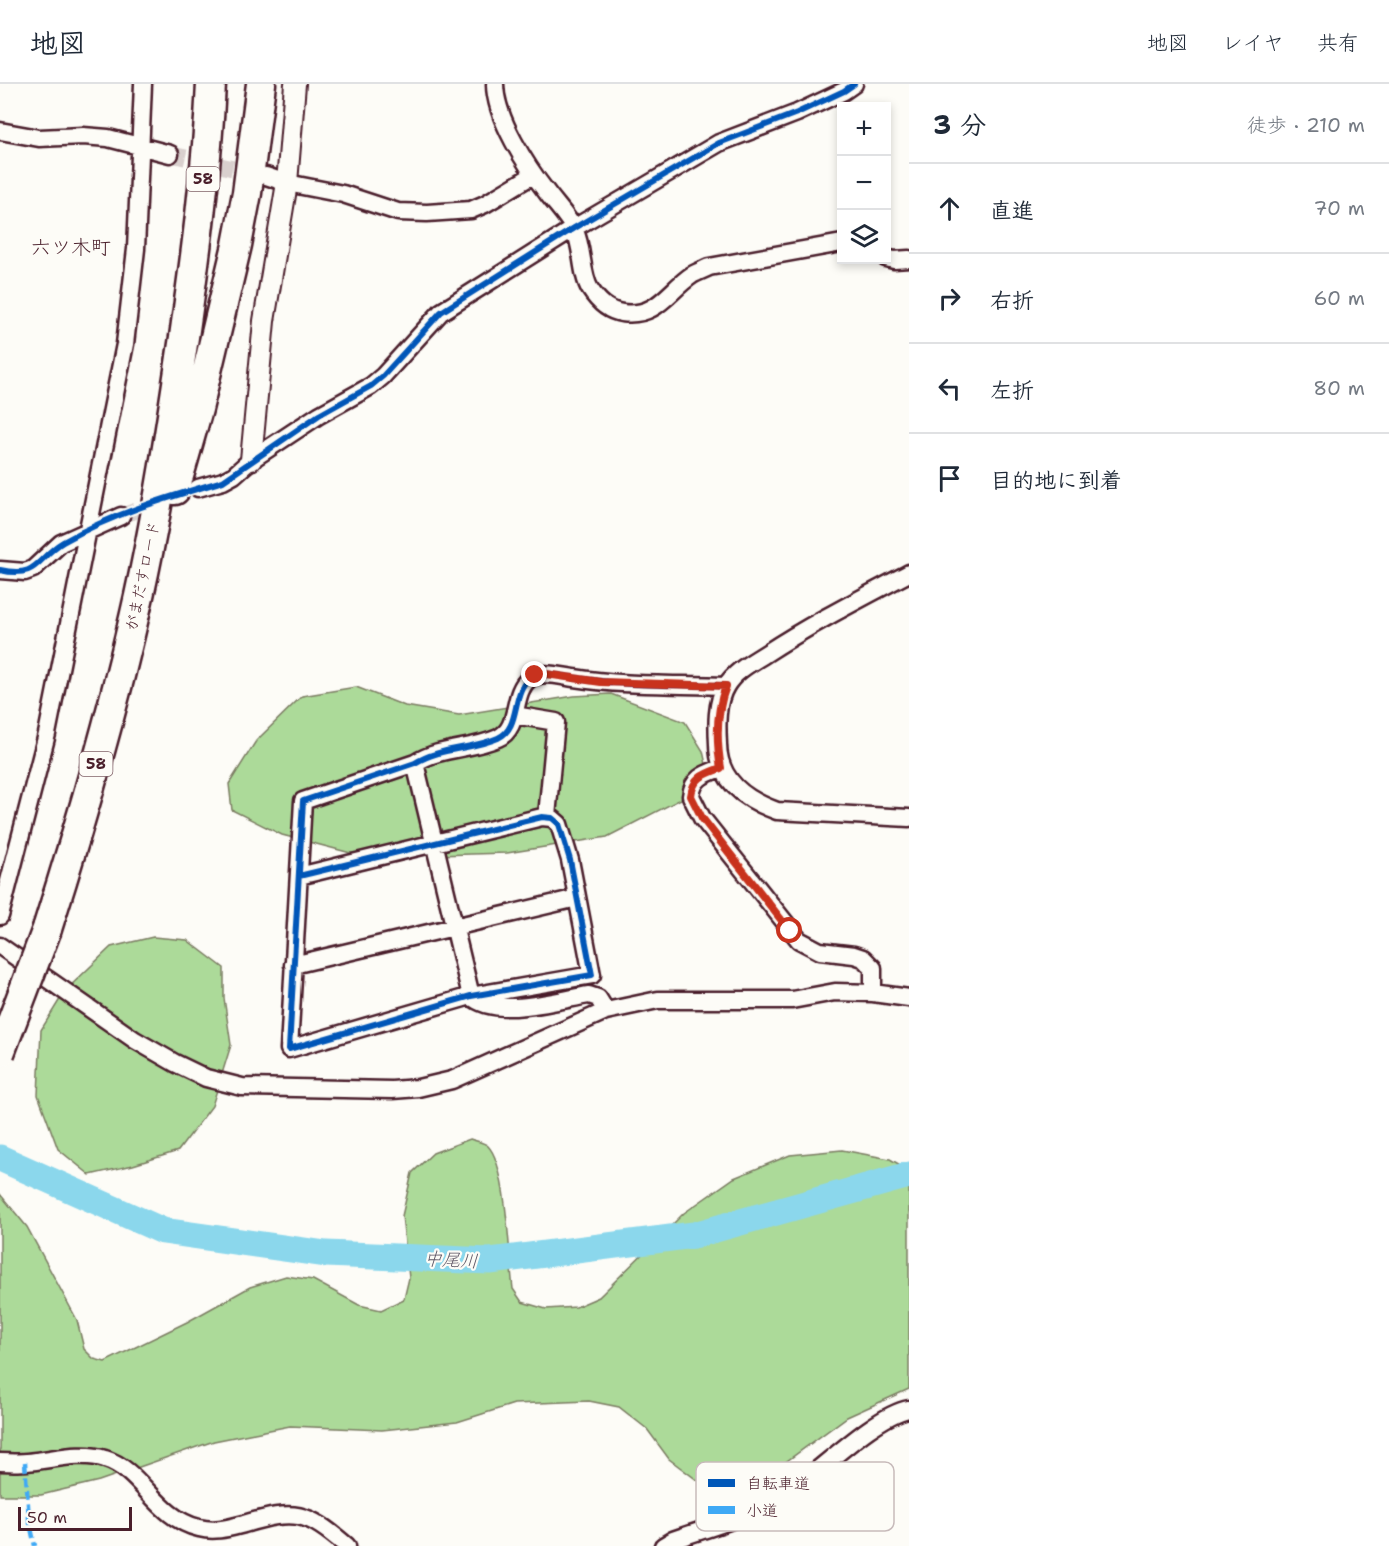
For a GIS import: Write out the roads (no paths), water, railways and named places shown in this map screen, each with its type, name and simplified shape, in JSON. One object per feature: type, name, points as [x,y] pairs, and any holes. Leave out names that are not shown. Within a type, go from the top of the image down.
[{"type":"highway","points":[[192,84],[193,274]]},
{"type":"highway","name":"がまだすロード","points":[[0,1053],[46,928],[85,806],[138,597],[172,419],[193,274],[211,84]]},
{"type":"highway","points":[[138,597],[184,462],[198,409],[247,193],[261,84]]},
{"type":"street","points":[[0,916],[47,734],[125,344],[136,249],[143,84]]},
{"type":"street","points":[[252,460],[264,321],[287,183],[295,84]]},
{"type":"street","points":[[495,84],[495,96],[501,116],[533,175],[574,228],[580,242],[588,286],[602,303],[621,313],[649,310],[662,303],[692,275],[709,267],[837,244]]},
{"type":"street","points":[[198,488],[223,481],[234,475],[252,460],[319,415],[371,386],[383,376],[441,312],[574,228],[719,143],[797,113],[854,84]]},
{"type":"street","points":[[0,131],[39,138],[83,136],[108,138],[170,154]]},
{"type":"street","points":[[266,176],[287,183],[343,194],[398,212],[454,213],[471,210],[485,204],[533,175]]},
{"type":"street","points":[[891,259],[909,259]]},
{"type":"street","points":[[0,570],[25,572],[33,569],[61,543],[121,516]]},
{"type":"street","points":[[909,573],[802,629],[737,672],[726,686],[720,701],[717,731],[721,768],[736,789],[762,806],[777,811],[909,818]]},
{"type":"street","points":[[298,876],[547,816],[559,824],[570,860],[592,975],[471,996],[289,1049],[298,876],[303,801],[415,763],[427,755],[500,738],[506,733],[523,687],[527,680],[535,675],[546,674],[601,682],[726,686]]},
{"type":"street","points":[[514,715],[556,722],[547,816]]},
{"type":"street","points":[[415,763],[471,996],[483,1004],[501,1007],[522,1006],[589,995],[598,998],[606,1011]]},
{"type":"street","points":[[721,768],[698,778],[693,783],[691,796],[702,818],[799,940],[820,951],[854,955],[870,962],[873,968],[873,993]]},
{"type":"street","points":[[293,965],[577,898]]},
{"type":"street","points":[[0,946],[155,1052],[207,1078],[242,1087],[392,1090],[418,1088],[452,1080],[606,1011],[658,1000],[792,1000],[835,992],[873,993],[909,998]]},
{"type":"street","points":[[828,1462],[880,1422],[909,1409]]},
{"type":"street","points":[[0,1462],[91,1456],[106,1459],[122,1467],[171,1515],[197,1527],[211,1530],[225,1529],[277,1514],[292,1514],[309,1519],[326,1528],[347,1546]]},
{"type":"street","points":[[663,1546],[699,1531]]},
{"type":"waterway","name":"中尾川","points":[[0,1158],[163,1231],[326,1254],[490,1261],[694,1235],[909,1175]]},
{"type":"tunnel","points":[[170,154],[257,174]]},
{"type":"tunnel","points":[[121,516],[163,501]]},
{"type":"district","name":"六ツ木町","points":[[71,247]]}]
